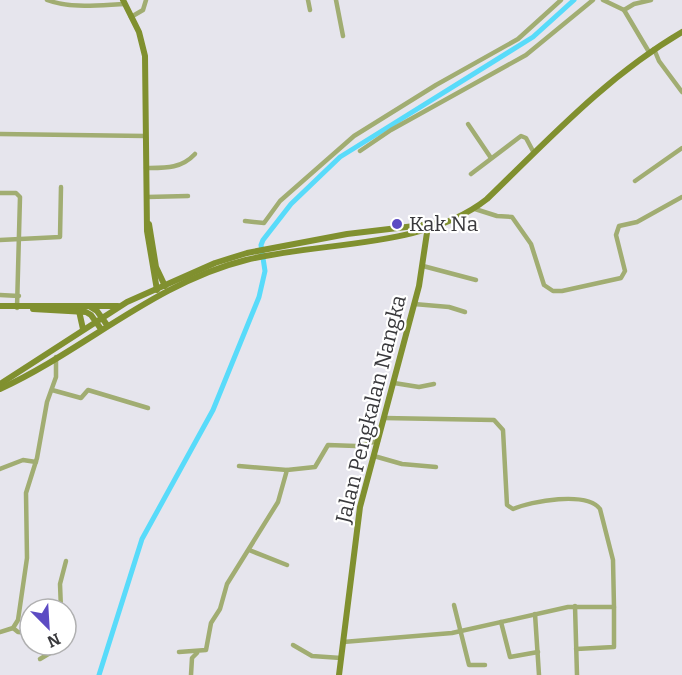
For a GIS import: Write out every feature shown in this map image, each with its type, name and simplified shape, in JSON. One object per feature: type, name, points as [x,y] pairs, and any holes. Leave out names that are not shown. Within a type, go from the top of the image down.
[{"type":"main road","points":[[124,2],[143,44],[145,56],[145,168],[148,221],[156,267],[168,293]]},
{"type":"main road","points":[[0,384],[119,306],[215,263],[250,255],[428,226],[441,223],[475,208],[604,86],[651,50],[682,33]]},
{"type":"main road","points":[[148,221],[147,231],[156,289],[160,297]]},
{"type":"main road","name":"Jalan Pengkalan Nangka","points":[[339,675],[360,507],[414,304],[423,266],[428,226]]},
{"type":"main road","points":[[0,389],[25,378],[104,327],[217,268],[250,255]]},
{"type":"main road","points":[[0,306],[119,306]]},
{"type":"main road","points":[[18,306],[79,311],[91,315],[104,327]]},
{"type":"main road","points":[[89,306],[102,316],[104,327]]},
{"type":"main road","points":[[79,311],[83,329]]},
{"type":"street","points":[[47,0],[87,6],[124,2]]},
{"type":"street","points":[[131,17],[143,10],[145,0]]},
{"type":"street","points":[[308,0],[310,10]]},
{"type":"street","points":[[336,0],[343,36]]},
{"type":"street","points":[[245,221],[264,223],[280,201],[354,136],[436,85],[518,39],[561,0]]},
{"type":"street","points":[[360,151],[411,118],[526,55],[593,0]]},
{"type":"street","points":[[603,0],[624,10],[682,92]]},
{"type":"street","points":[[624,10],[651,0]]},
{"type":"street","points":[[468,124],[491,158]]},
{"type":"street","points":[[0,134],[145,136]]},
{"type":"street","points":[[471,174],[522,136],[534,153]]},
{"type":"street","points":[[635,181],[682,148]]},
{"type":"street","points":[[145,168],[168,168],[183,164],[195,154]]},
{"type":"street","points":[[0,240],[60,237],[61,187]]},
{"type":"street","points":[[0,193],[15,193],[20,196],[18,306]]},
{"type":"street","points":[[147,197],[188,196]]},
{"type":"street","points":[[475,208],[497,216],[512,217],[531,244],[541,280],[548,289],[562,291],[621,278],[625,271],[616,235],[619,226],[647,217],[682,197]]},
{"type":"street","points":[[423,266],[476,280]]},
{"type":"street","points":[[0,295],[19,296]]},
{"type":"street","points":[[414,304],[449,307],[465,312]]},
{"type":"street","points":[[0,632],[13,628],[18,620],[27,558],[26,493],[36,462],[47,402],[56,377],[56,357]]},
{"type":"street","points":[[393,383],[419,387],[434,384]]},
{"type":"street","points":[[52,390],[81,398],[88,390],[148,408]]},
{"type":"street","points":[[384,418],[494,420],[503,430],[507,505],[513,508],[547,499],[587,501],[600,509],[613,560],[614,647],[576,649]]},
{"type":"street","points":[[239,466],[287,470],[315,467],[323,448],[328,445],[356,446],[378,441]]},
{"type":"street","points":[[374,456],[402,464],[436,467]]},
{"type":"street","points":[[0,469],[23,460],[36,462]]},
{"type":"street","points":[[179,652],[206,650],[210,624],[220,609],[228,583],[278,501],[287,470]]},
{"type":"street","points":[[249,550],[287,565]]},
{"type":"street","points":[[60,597],[66,561]]},
{"type":"street","points":[[454,605],[469,665],[484,665]]},
{"type":"street","points":[[342,642],[460,631],[575,606],[614,607]]},
{"type":"street","points":[[575,606],[577,675]]},
{"type":"street","points":[[536,614],[539,675]]},
{"type":"street","points":[[501,622],[509,656],[538,652]]},
{"type":"street","points":[[13,628],[18,632]]},
{"type":"street","points":[[293,645],[312,656],[341,658]]},
{"type":"street","points":[[191,675],[192,658],[197,652]]},
{"type":"waterway","points":[[99,675],[142,539],[213,410],[259,297],[265,271],[261,245],[263,240],[291,204],[340,157],[533,37],[574,0]]},
{"type":"place","name":"Kak Na","points":[[397,224]]}]
